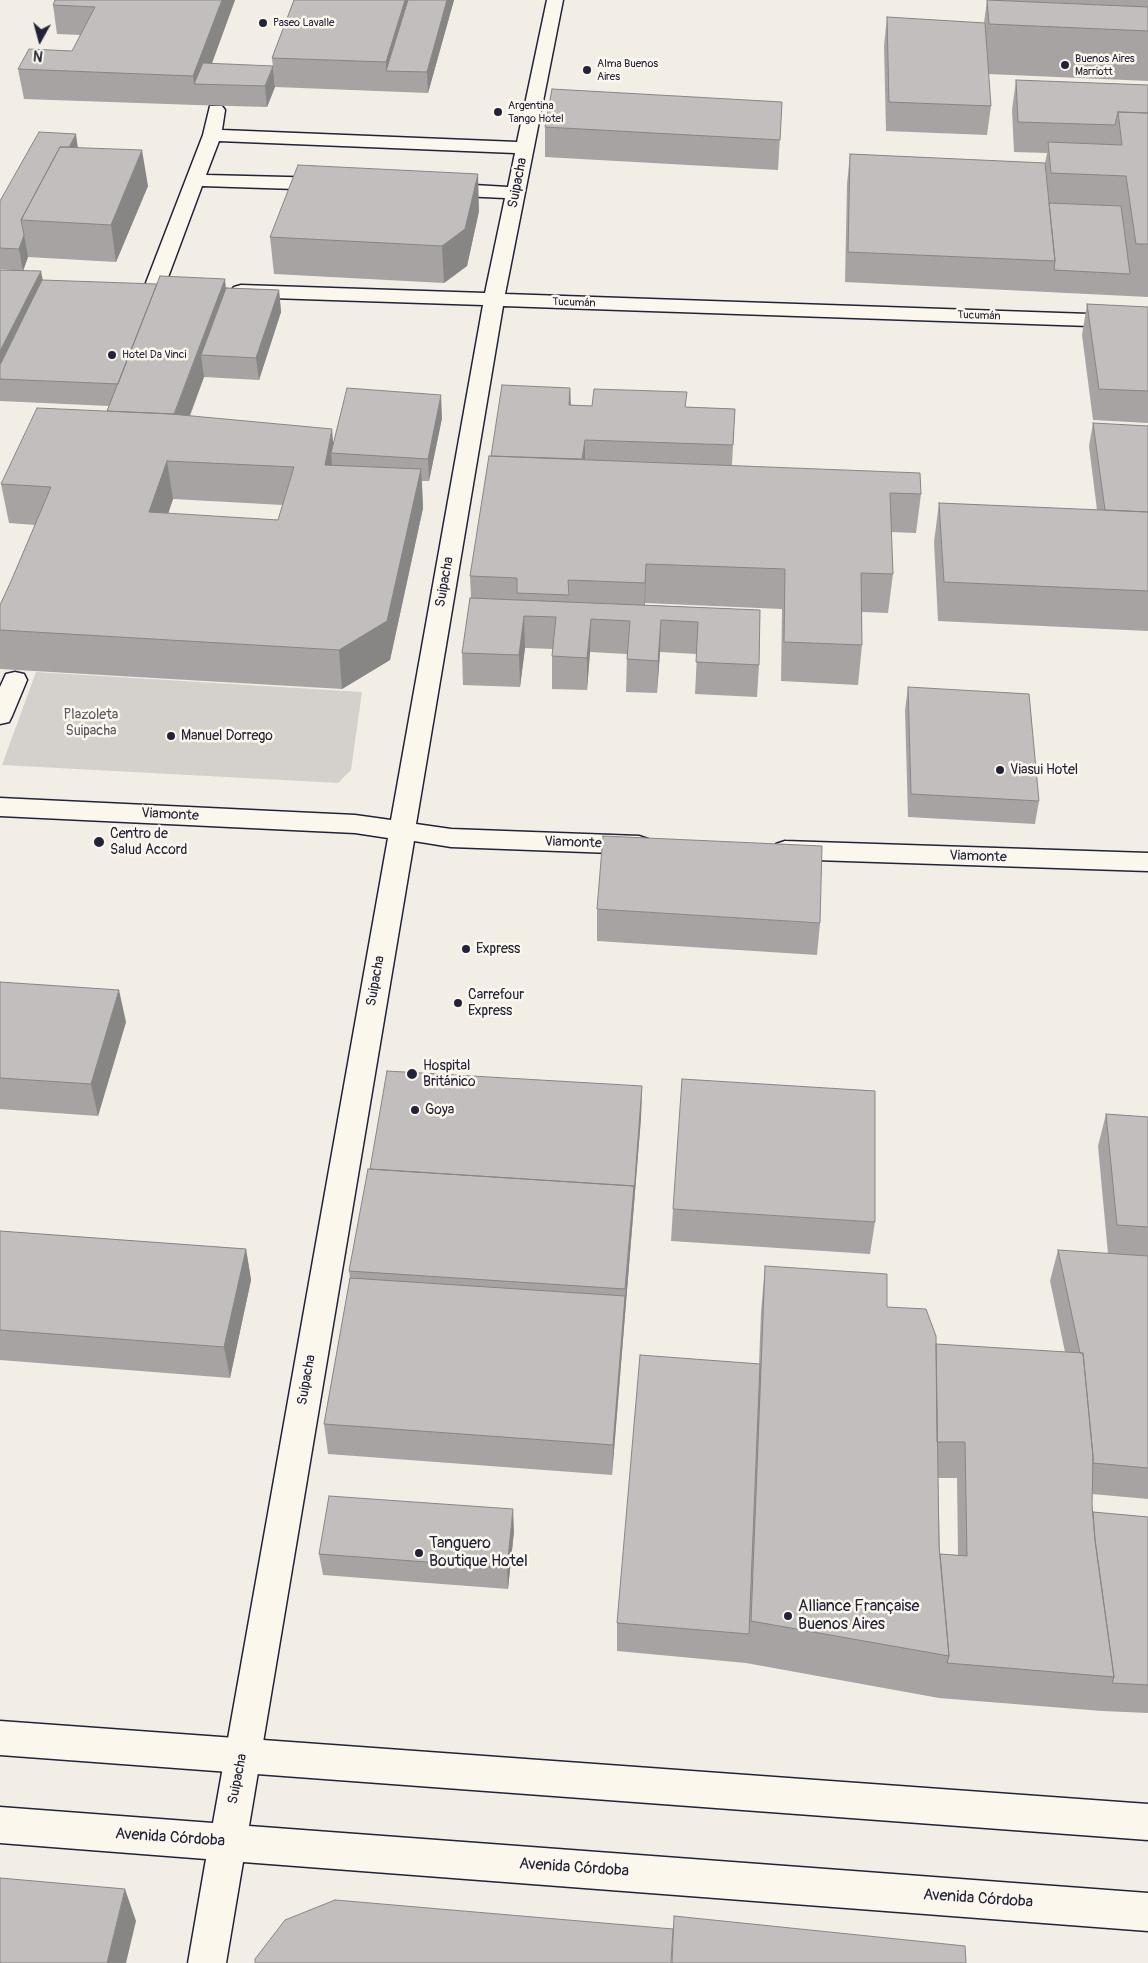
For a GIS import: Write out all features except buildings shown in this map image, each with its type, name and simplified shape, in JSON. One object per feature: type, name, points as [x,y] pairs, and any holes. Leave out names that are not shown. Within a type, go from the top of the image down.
[{"type":"street","name":"Suipacha","points":[[206,1963],[494,300],[555,0]]},
{"type":"street","points":[[154,288],[212,135],[216,110]]},
{"type":"street","points":[[212,135],[271,160],[343,185]]},
{"type":"street","points":[[194,180],[271,160],[525,148]]},
{"type":"street","points":[[420,188],[517,193]]},
{"type":"street","name":"Tucumán","points":[[222,290],[1148,322]]},
{"type":"street","points":[[0,716],[15,680]]},
{"type":"street","name":"Viamonte","points":[[0,807],[355,824],[451,838],[660,846]]},
{"type":"street","name":"Viamonte","points":[[760,849],[1148,862]]},
{"type":"street","points":[[0,1738],[1148,1822]]},
{"type":"street","name":"Avenida Córdoba","points":[[0,1825],[1148,1912]]},
{"type":"green space","name":"Plazoleta Suipacha","points":[[36,672],[362,692],[351,770],[338,783],[2,765]]},
{"type":"place","name":"Paseo Lavalle","points":[[263,23]]},
{"type":"place","name":"Buenos Aires Marriott","points":[[1065,65]]},
{"type":"place","name":"Alma Buenos Aires","points":[[587,70]]},
{"type":"place","name":"Argentina Tango Hotel","points":[[498,112]]},
{"type":"place","name":"Hotel Da Vinci","points":[[112,355]]},
{"type":"place","name":"Manuel Dorrego","points":[[171,736]]},
{"type":"place","name":"Viasui Hotel","points":[[1000,770]]},
{"type":"place","name":"Centro de Salud Accord","points":[[99,842]]},
{"type":"place","name":"Express","points":[[466,949]]},
{"type":"place","name":"Carrefour Express","points":[[458,1003]]},
{"type":"place","name":"Hospital Británico","points":[[412,1074]]},
{"type":"place","name":"Goya","points":[[415,1110]]},
{"type":"place","name":"Tanguero Boutique Hotel","points":[[419,1553]]},
{"type":"place","name":"Alliance Française Buenos Aires","points":[[788,1616]]}]
